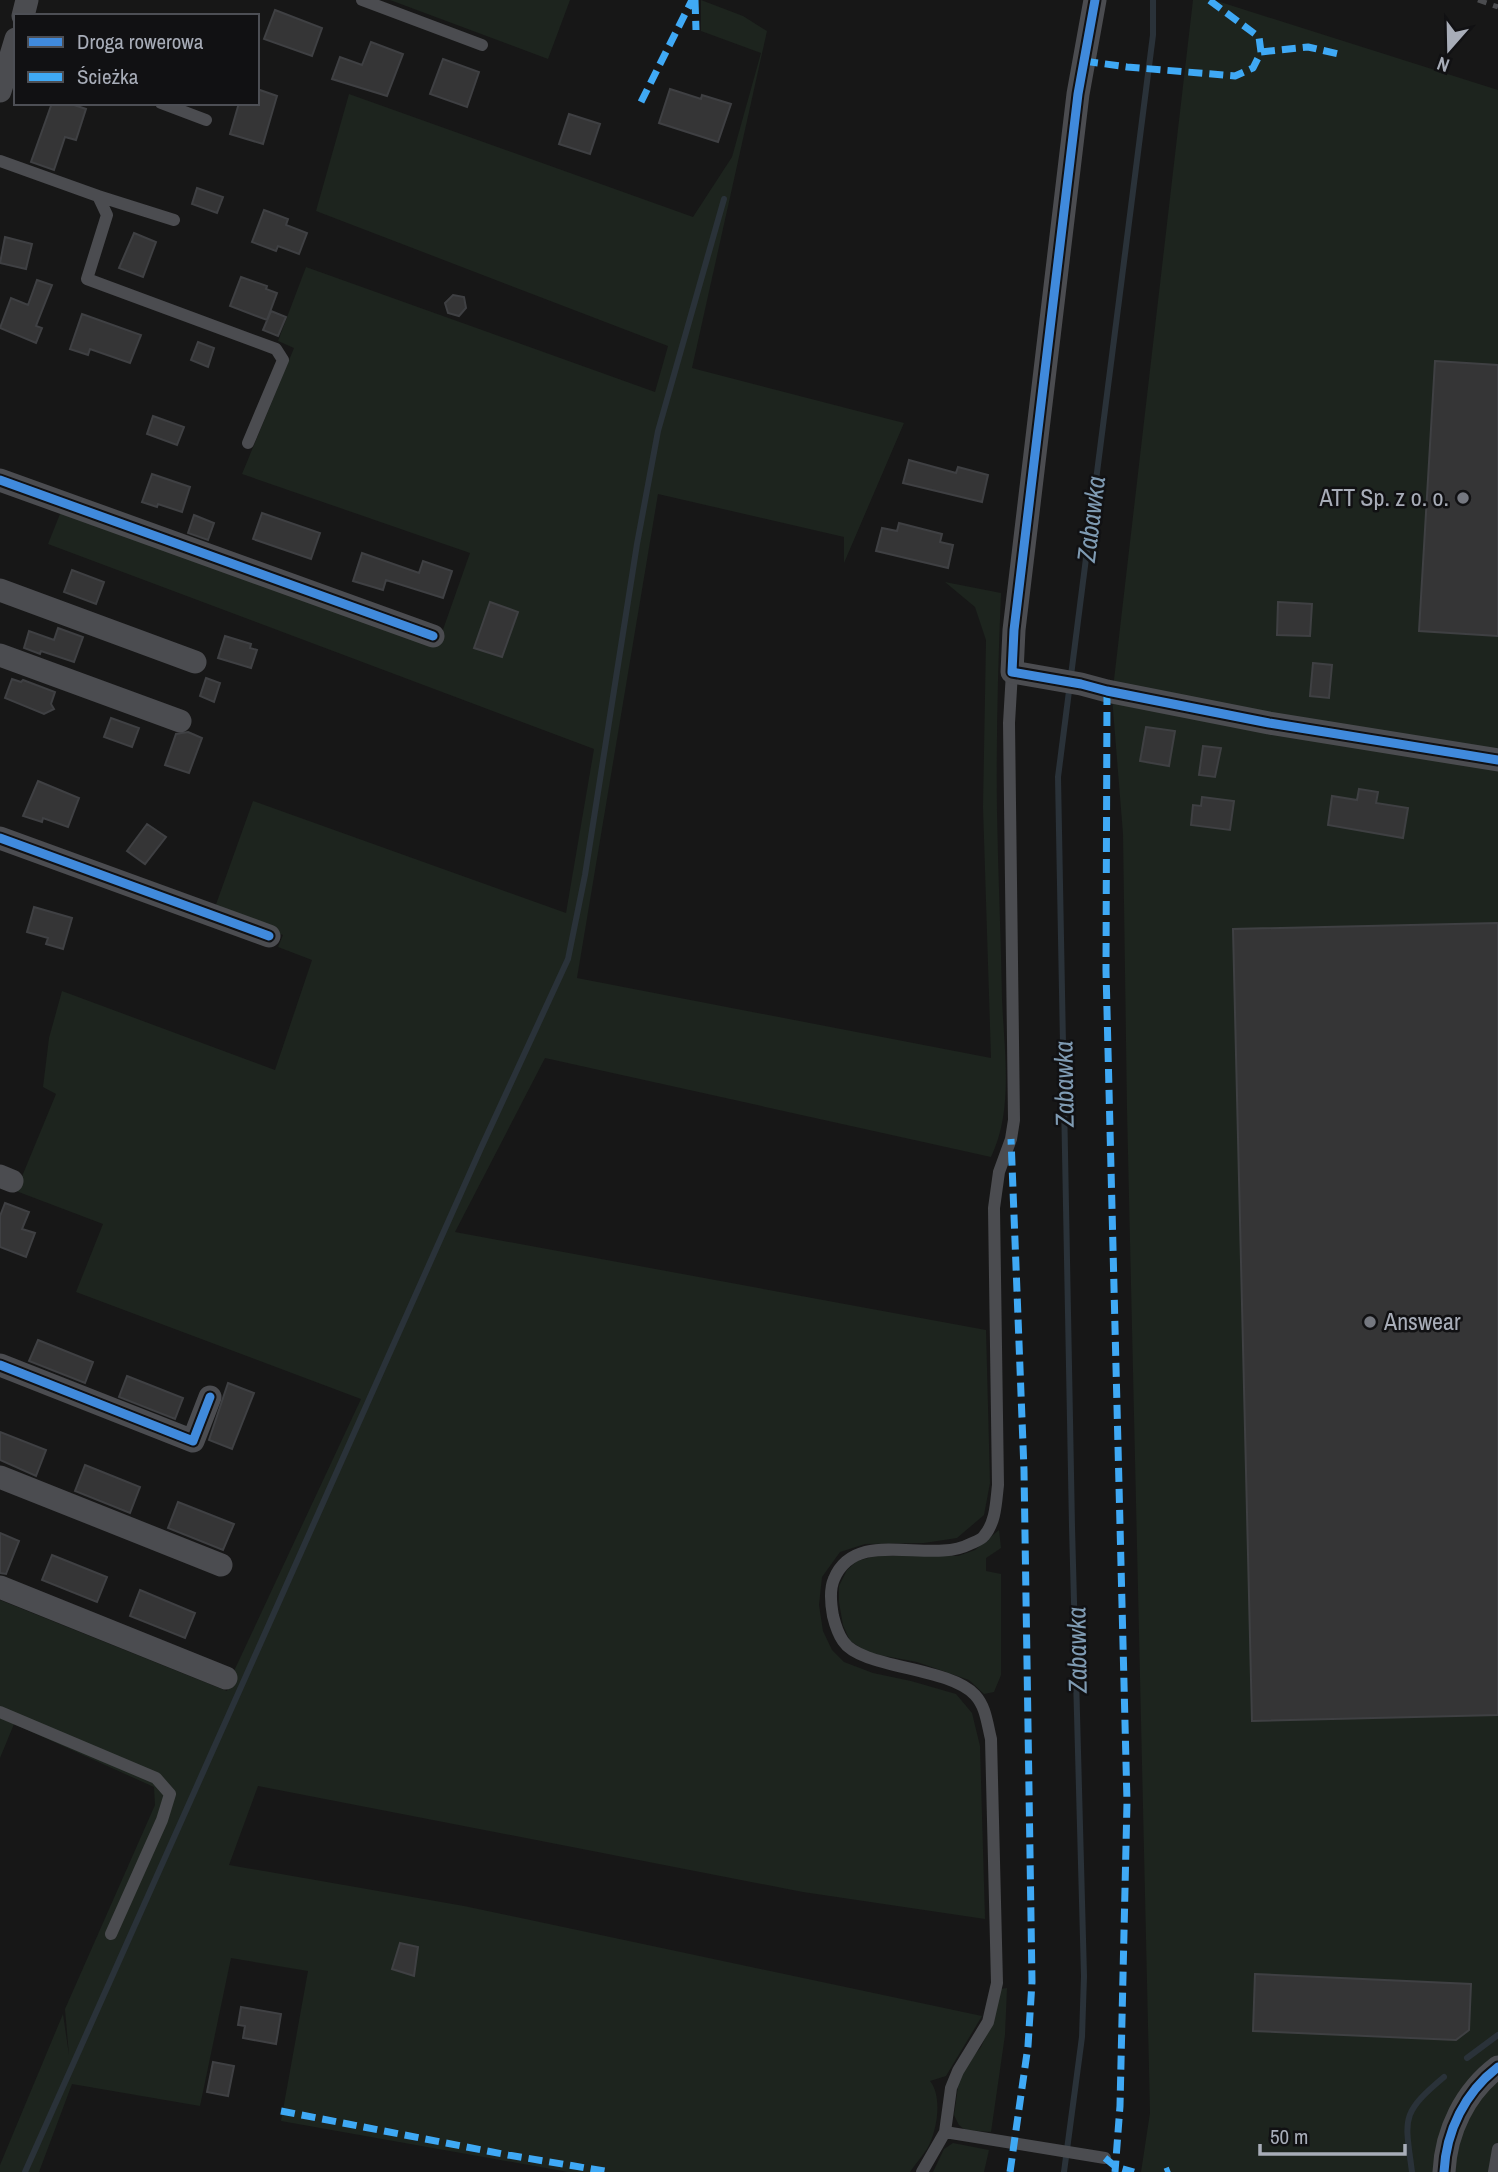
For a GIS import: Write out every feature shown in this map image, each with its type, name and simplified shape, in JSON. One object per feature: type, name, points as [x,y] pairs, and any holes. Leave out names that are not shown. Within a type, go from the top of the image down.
[{"type":"street","points":[[1095,0],[1076,108],[1014,630],[1012,672],[1269,723],[1498,761]]},
{"type":"street","points":[[0,91],[11,46]]},
{"type":"street","points":[[0,480],[433,636]]},
{"type":"street","points":[[0,590],[195,662]]},
{"type":"street","points":[[0,655],[180,721]]},
{"type":"street","points":[[0,838],[269,936]]},
{"type":"street","points":[[0,1365],[193,1441],[210,1397]]},
{"type":"street","points":[[0,1477],[221,1565]]},
{"type":"street","points":[[0,1587],[226,1678]]},
{"type":"street","points":[[1444,2172],[1448,2142],[1459,2114],[1478,2084],[1498,2067]]},
{"type":"lane","points":[[362,0],[482,45]]},
{"type":"lane","points":[[166,105],[206,120]]},
{"type":"lane","points":[[0,161],[174,220]]},
{"type":"lane","points":[[98,196],[107,215],[87,279],[275,349],[283,360],[248,443]]},
{"type":"lane","points":[[922,2172],[945,2132],[951,2088],[958,2071],[988,2022],[997,1983],[990,1739],[984,1706],[973,1693],[956,1681],[864,1655],[844,1643],[830,1603],[833,1580],[849,1558],[869,1551],[959,1550],[983,1537],[995,1514],[998,1485],[994,1208],[999,1172],[1011,1139],[1014,1120],[1009,723],[1012,672]]},
{"type":"lane","points":[[0,1712],[156,1778],[170,1794],[162,1820],[111,1934]]},
{"type":"lane","points":[[945,2132],[1105,2158]]},
{"type":"lane","points":[[1494,2172],[1498,2149]]},
{"type":"shaded area","points":[[390,0],[570,0],[548,59]]},
{"type":"shaded area","points":[[701,0],[743,16],[767,31],[692,368],[904,423],[844,563],[844,537],[658,494],[577,978],[991,1058],[983,807],[986,640],[975,607],[945,582],[1001,593],[997,835],[1006,1080],[1003,1120],[991,1157],[545,1058],[455,1232],[986,1330],[990,1483],[984,1515],[957,1538],[924,1543],[865,1544],[840,1552],[822,1577],[819,1605],[823,1631],[832,1650],[844,1662],[873,1673],[956,1694],[972,1713],[980,1746],[985,1919],[803,1892],[258,1786],[229,1865],[464,1906],[982,2016],[946,2076],[930,2081],[936,2096],[936,2124],[927,2149],[910,2172],[568,2172],[281,2121],[308,1971],[231,1958],[200,2106],[72,2084],[39,2172],[0,2172],[0,2165],[63,2014],[69,2055],[65,2009],[155,1805],[154,1787],[14,1724],[0,1758],[0,1600],[227,1691],[361,1399],[76,1292],[103,1224],[16,1191],[56,1094],[43,1087],[49,1038],[62,991],[275,1070],[312,960],[278,947],[283,935],[214,910],[253,801],[566,913],[594,749],[48,544],[62,509],[439,641],[470,553],[242,474],[294,348],[278,341],[306,267],[655,392],[668,346],[316,211],[349,94],[693,217],[732,157],[761,53],[701,31]]},
{"type":"shaded area","points":[[1193,0],[1214,0],[1498,90],[1498,2172],[1141,2172],[1150,2113],[1123,834],[1112,697]]},
{"type":"shaded area","points":[[999,1530],[1001,1548],[986,1558],[986,1571],[1001,1574],[1001,1675],[994,1692],[984,1694],[969,1680],[917,1662],[869,1653],[850,1641],[843,1625],[839,1586],[847,1570],[857,1561],[876,1556],[958,1556],[975,1550]]},
{"type":"shaded area","points":[[1007,1988],[1005,2035],[991,2132],[965,2130],[954,2115],[959,2080],[967,2064],[981,2047],[994,2019],[1000,1989]]},
{"type":"shaded area","points":[[953,2143],[989,2150],[984,2172],[933,2172],[944,2149]]},
{"type":"building","points":[[275,10],[322,28],[312,56],[264,39]]},
{"type":"building","points":[[371,42],[403,54],[387,96],[332,79],[340,57],[362,65]]},
{"type":"building","points":[[443,59],[479,72],[467,107],[430,94]]},
{"type":"building","points":[[670,89],[701,99],[702,95],[731,104],[718,142],[659,123]]},
{"type":"building","points":[[259,90],[277,96],[263,144],[230,134],[238,105],[259,105]]},
{"type":"building","points":[[51,105],[74,105],[86,109],[76,140],[65,137],[54,170],[31,162]]},
{"type":"building","points":[[569,114],[600,124],[590,154],[559,144]]},
{"type":"building","points":[[197,188],[223,197],[217,213],[192,204]]},
{"type":"building","points":[[264,210],[288,219],[286,225],[307,233],[299,254],[278,246],[276,251],[252,242]]},
{"type":"building","points":[[134,233],[156,242],[143,277],[119,268]]},
{"type":"building","points":[[5,237],[32,244],[26,269],[0,263]]},
{"type":"building","points":[[241,277],[267,286],[266,289],[277,293],[267,320],[230,306]]},
{"type":"building","points":[[37,280],[52,285],[36,326],[42,328],[36,343],[0,328],[11,298],[28,305]]},
{"type":"building","points":[[453,295],[464,297],[466,308],[459,316],[448,313],[445,303]]},
{"type":"building","points":[[271,311],[286,317],[278,336],[263,330]]},
{"type":"building","points":[[82,314],[141,335],[130,363],[90,349],[88,355],[70,349]]},
{"type":"building","points":[[198,342],[214,348],[208,367],[191,360]]},
{"type":"building","name":"ATT Sp. z o. o.","points":[[1435,361],[1498,365],[1498,636],[1419,631]]},
{"type":"building","points":[[153,416],[184,427],[177,445],[147,434]]},
{"type":"building","points":[[909,460],[956,473],[958,467],[988,475],[982,502],[903,483]]},
{"type":"building","points":[[152,474],[190,487],[182,512],[142,502]]},
{"type":"building","points":[[262,513],[320,533],[311,559],[253,539]]},
{"type":"building","points":[[194,515],[214,523],[208,540],[188,533]]},
{"type":"building","points":[[899,523],[942,534],[940,542],[953,545],[948,568],[876,551],[882,528],[897,531]]},
{"type":"building","points":[[362,553],[419,573],[423,561],[452,571],[443,598],[386,580],[383,590],[353,581]]},
{"type":"building","points":[[72,570],[104,582],[96,604],[64,592]]},
{"type":"building","points":[[490,602],[518,612],[502,657],[474,648]]},
{"type":"building","points":[[1278,602],[1312,604],[1310,636],[1277,635]]},
{"type":"building","points":[[58,628],[83,637],[74,662],[24,648],[29,631],[54,640]]},
{"type":"building","points":[[225,636],[251,644],[250,648],[257,650],[251,668],[218,658]]},
{"type":"building","points":[[1313,663],[1332,665],[1329,698],[1310,696]]},
{"type":"building","points":[[206,678],[220,683],[214,702],[200,696]]},
{"type":"building","points":[[12,679],[21,682],[23,680],[55,692],[51,704],[54,709],[44,714],[5,698]]},
{"type":"building","points":[[111,718],[139,728],[132,747],[104,737]]},
{"type":"building","points":[[1146,727],[1175,731],[1169,766],[1140,761]]},
{"type":"building","points":[[188,732],[202,738],[189,773],[165,765],[176,734]]},
{"type":"building","points":[[1203,746],[1221,748],[1215,777],[1199,775]]},
{"type":"building","points":[[38,781],[79,798],[68,827],[43,818],[42,822],[23,816]]},
{"type":"building","points":[[1359,789],[1378,792],[1376,803],[1408,808],[1403,838],[1328,825],[1332,796],[1357,800]]},
{"type":"building","points":[[1202,797],[1234,801],[1230,830],[1191,825],[1193,805],[1201,806]]},
{"type":"building","points":[[147,824],[166,837],[145,864],[127,851]]},
{"type":"building","points":[[34,907],[72,918],[63,949],[46,944],[48,938],[27,932]]},
{"type":"building","name":"Answear","points":[[1498,923],[1498,1715],[1252,1721],[1233,929]]},
{"type":"building","points":[[5,1203],[29,1212],[22,1229],[35,1233],[26,1257],[0,1247],[0,1216]]},
{"type":"building","points":[[38,1340],[93,1362],[85,1383],[29,1361]]},
{"type":"building","points":[[127,1376],[183,1398],[175,1419],[119,1397]]},
{"type":"building","points":[[228,1383],[254,1393],[232,1449],[209,1440]]},
{"type":"building","points":[[0,1432],[46,1450],[36,1476],[0,1460]]},
{"type":"building","points":[[85,1465],[140,1487],[130,1513],[75,1491]]},
{"type":"building","points":[[178,1502],[234,1524],[223,1550],[168,1528]]},
{"type":"building","points":[[0,1533],[19,1541],[6,1574],[0,1573]]},
{"type":"building","points":[[52,1555],[107,1577],[97,1602],[42,1580]]},
{"type":"building","points":[[140,1590],[195,1613],[185,1638],[130,1616]]},
{"type":"building","points":[[400,1943],[418,1947],[414,1976],[392,1969]]},
{"type":"building","points":[[1255,1974],[1471,1984],[1469,2030],[1456,2040],[1253,2031]]},
{"type":"building","points":[[241,2007],[281,2014],[276,2044],[243,2038],[245,2026],[238,2025]]},
{"type":"building","points":[[213,2062],[234,2066],[228,2096],[207,2092]]},
{"type":"waterway","name":"Zabawka","points":[[1064,2172],[1082,2037],[1084,1976],[1072,1527],[1058,777],[1153,35],[1153,0]]},
{"type":"waterway","points":[[25,2172],[481,1148],[568,959],[585,875],[637,544],[658,431],[724,199]]},
{"type":"waterway","points":[[1467,2058],[1498,2035]]},
{"type":"waterway","points":[[1412,2172],[1407,2128],[1409,2118],[1419,2100],[1444,2077]]},
{"type":"railway","points":[[1478,0],[1498,7]]},
{"type":"marked path","points":[[641,102],[692,0]]},
{"type":"marked path","points":[[695,0],[696,30]]},
{"type":"marked path","points":[[1084,61],[1235,76],[1253,68],[1261,52],[1259,37],[1209,0]]},
{"type":"marked path","points":[[1261,52],[1308,47],[1343,55]]},
{"type":"marked path","points":[[1107,691],[1106,971],[1127,1802],[1120,2106],[1115,2172]]},
{"type":"marked path","points":[[1010,2172],[1028,2046],[1032,1982],[1024,1470],[1011,1139]]},
{"type":"marked path","points":[[281,2111],[610,2172]]},
{"type":"marked path","points":[[1105,2158],[1116,2167],[1134,2172]]},
{"type":"marked path","points":[[1165,2172],[1170,2170]]},
{"type":"cycle path","points":[[1095,0],[1078,94],[1014,630],[1012,672],[1269,723],[1498,760]]},
{"type":"cycle path","points":[[0,480],[433,636]]},
{"type":"cycle path","points":[[0,838],[269,936]]},
{"type":"cycle path","points":[[0,1365],[193,1441],[210,1397]]},
{"type":"cycle path","points":[[1444,2172],[1449,2142],[1459,2113],[1476,2088],[1498,2067]]},
{"type":"place","name":"ATT Sp. z o. o.","points":[[1463,498]]},
{"type":"place","name":"Answear","points":[[1370,1322]]}]
